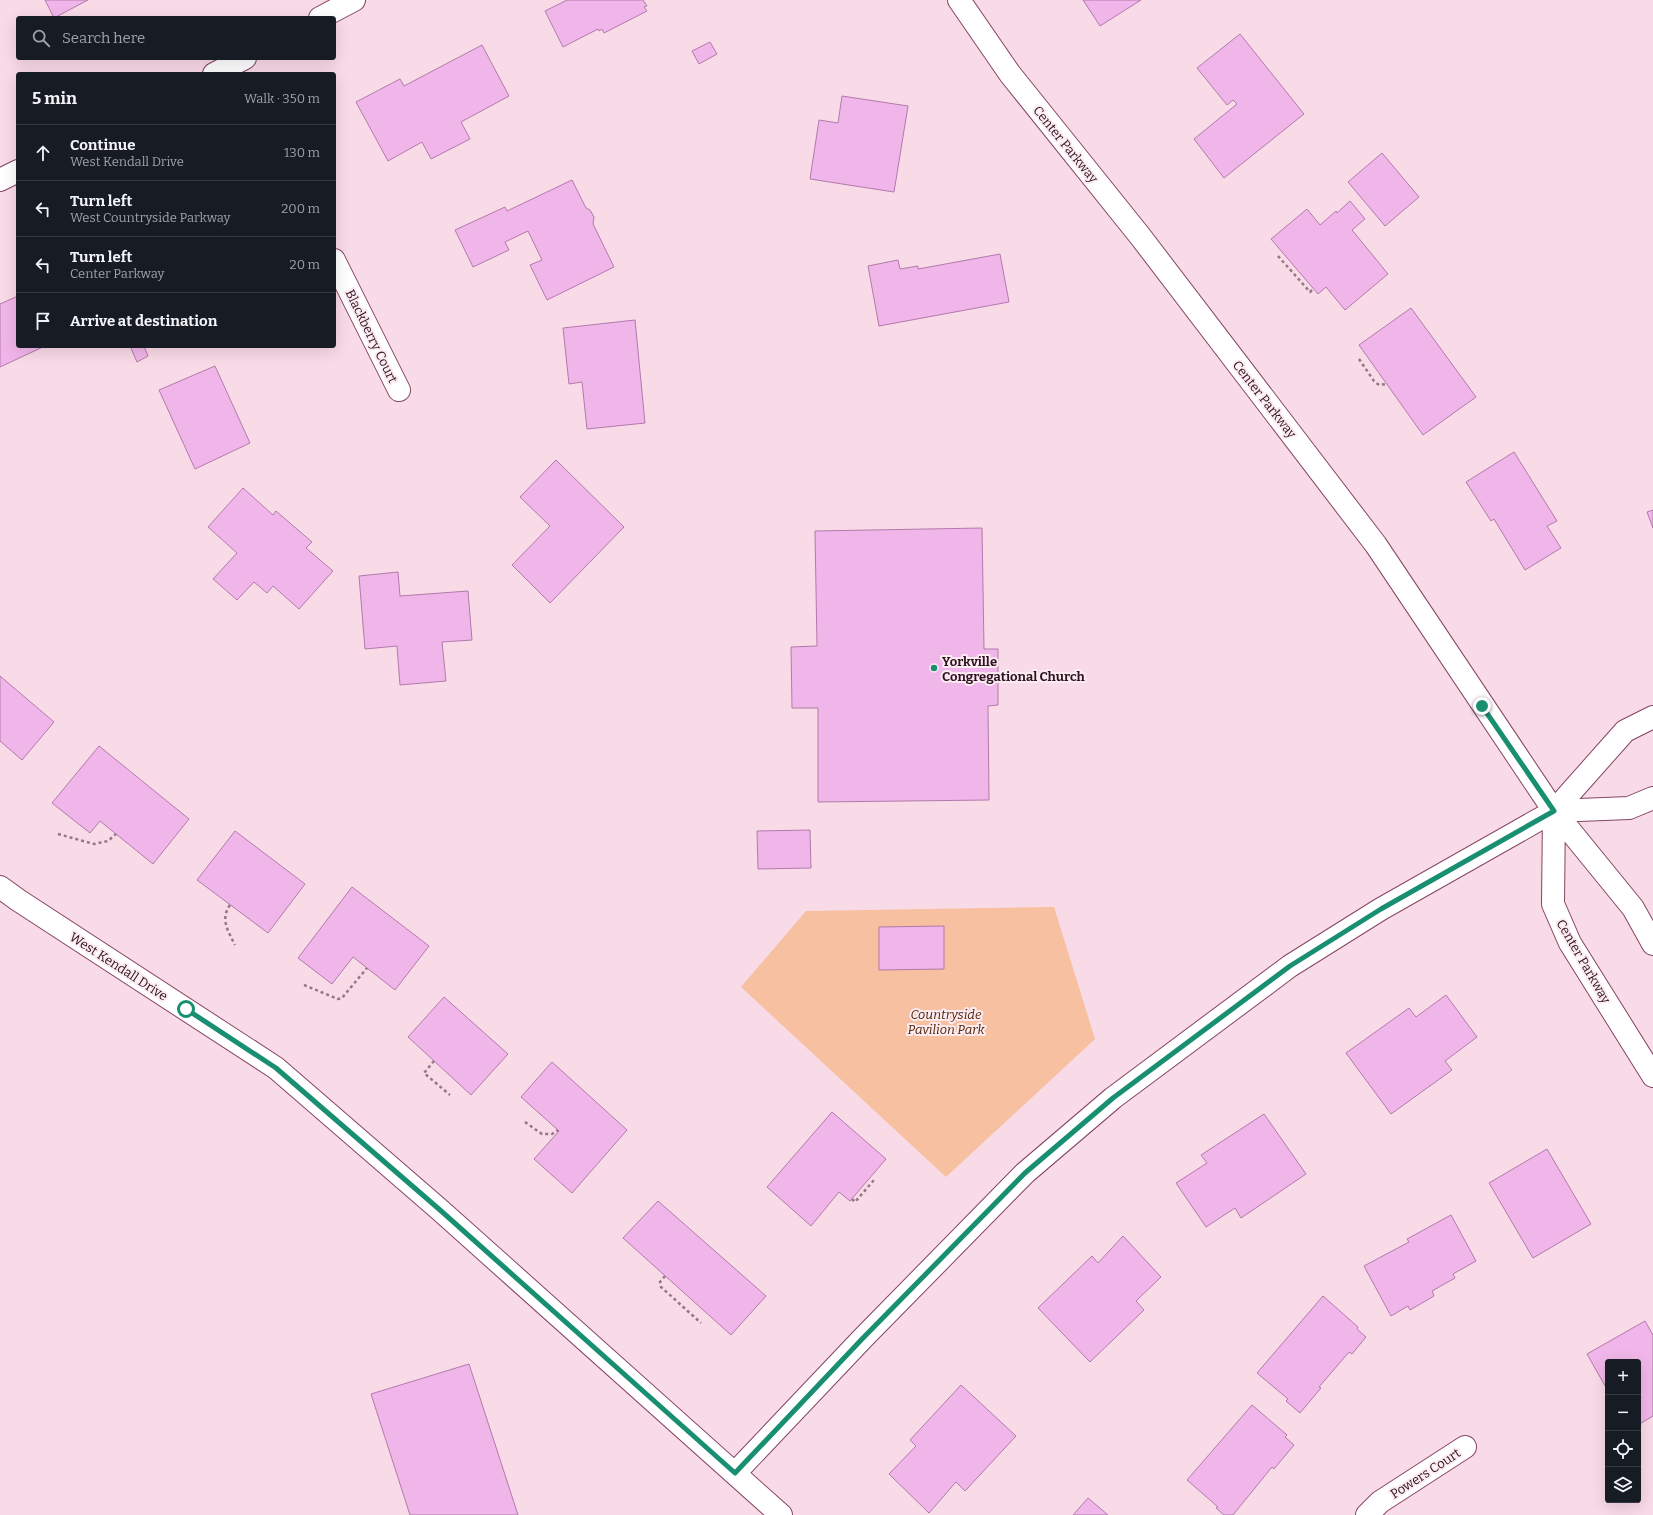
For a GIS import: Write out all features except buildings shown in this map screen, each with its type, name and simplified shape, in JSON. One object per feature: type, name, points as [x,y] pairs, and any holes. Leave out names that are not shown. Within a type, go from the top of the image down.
[{"type":"street","points":[[324,16],[354,0]]},
{"type":"street","name":"Center Parkway","points":[[959,0],[1010,74],[1135,230],[1376,545],[1554,811],[1632,908],[1653,944]]},
{"type":"street","points":[[220,72],[241,65]]},
{"type":"street","points":[[0,180],[16,172]]},
{"type":"street","name":"Blackberry Court","points":[[336,264],[399,390]]},
{"type":"street","points":[[735,1473],[863,1338],[1025,1173],[1113,1098],[1290,966],[1381,909],[1554,811],[1624,731],[1653,717]]},
{"type":"street","points":[[1554,811],[1628,808],[1653,798]]},
{"type":"street","name":"Center Parkway","points":[[1554,811],[1553,904],[1570,943],[1653,1076]]},
{"type":"street","name":"West Kendall Drive","points":[[0,887],[43,917],[276,1068],[452,1220],[781,1515]]},
{"type":"street","name":"Powers Court","points":[[1367,1515],[1380,1502],[1465,1447]]},
{"type":"path","points":[[1278,256],[1310,292],[1314,288]]},
{"type":"path","points":[[1359,358],[1374,381],[1379,385],[1386,384]]},
{"type":"path","points":[[58,834],[94,844],[108,842],[116,834]]},
{"type":"path","points":[[230,905],[225,911],[225,920],[226,928],[235,945]]},
{"type":"path","points":[[304,985],[338,999],[342,998],[367,968]]},
{"type":"path","points":[[434,1061],[424,1072],[450,1095]]},
{"type":"path","points":[[525,1122],[542,1134],[552,1134],[558,1130]]},
{"type":"path","points":[[852,1199],[855,1202],[874,1180]]},
{"type":"path","points":[[665,1276],[660,1282],[661,1287],[702,1323]]},
{"type":"green space","name":"Countryside Pavilion Park","points":[[1054,907],[1095,1039],[946,1177],[741,987],[806,911]]},
{"type":"place","name":"Yorkville Congregational Church","points":[[934,668]]},
{"type":"route","points":[[186,1009],[276,1068],[385,1161],[735,1473],[863,1338],[1025,1173],[1113,1098],[1290,966],[1381,909],[1554,811],[1482,706]]}]
